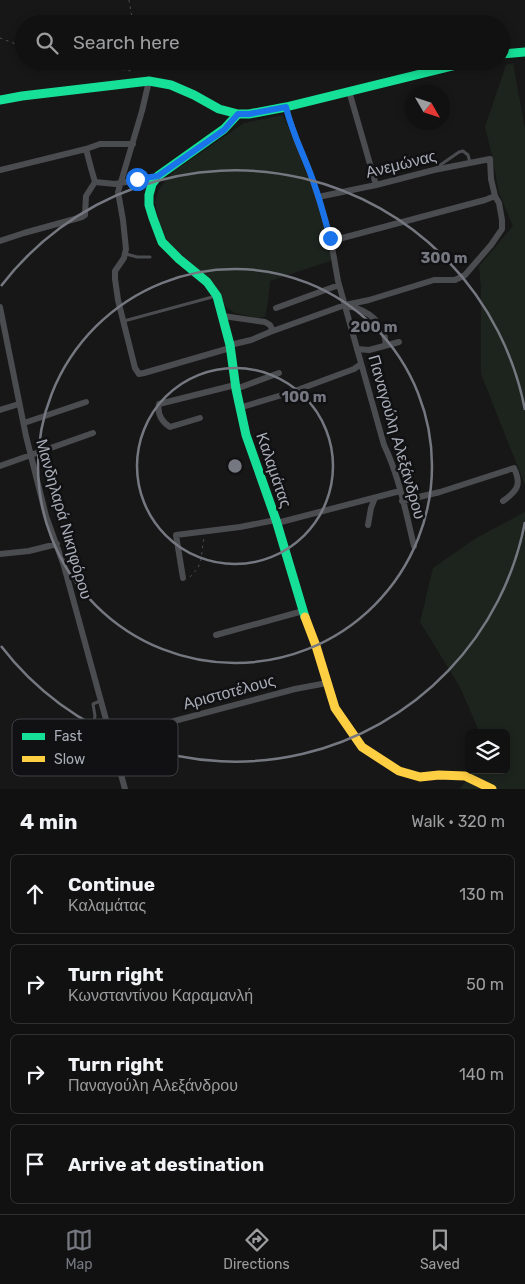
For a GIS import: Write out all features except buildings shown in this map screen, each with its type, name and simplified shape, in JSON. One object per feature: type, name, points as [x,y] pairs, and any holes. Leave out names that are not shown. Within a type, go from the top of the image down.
[{"type":"street","points":[[510,53],[525,52]]},
{"type":"street","points":[[0,100],[135,82],[149,82],[171,85],[219,109],[238,114],[249,114],[286,107],[436,70]]},
{"type":"street","points":[[149,82],[118,192],[126,242],[126,254],[115,271],[118,300],[135,368],[139,374],[251,340],[345,305],[369,300],[434,280],[455,280],[465,275],[491,245],[502,228],[502,220],[499,203],[495,196],[331,240]]},
{"type":"street","points":[[350,91],[376,185]]},
{"type":"street","name":"Παναγούλη Αλεξάνδρου","points":[[286,107],[288,118],[309,170],[331,240],[339,285],[384,445],[400,491],[414,546]]},
{"type":"street","points":[[95,182],[107,184],[120,183],[158,176],[224,130],[238,114]]},
{"type":"street","points":[[0,170],[100,144],[133,144]]},
{"type":"street","points":[[86,148],[95,182]]},
{"type":"street","name":"Ανεμώνας","points":[[318,197],[487,158],[490,159],[491,179],[495,196]]},
{"type":"street","name":"Καλαμάτας","points":[[158,176],[152,184],[149,205],[162,242],[206,282],[217,296],[230,346],[246,435],[276,521],[335,708],[362,747],[399,771],[420,777],[439,775],[465,776],[492,789]]},
{"type":"street","points":[[0,241],[82,217],[85,215],[86,196],[95,182]]},
{"type":"street","points":[[276,308],[339,285]]},
{"type":"street","points":[[345,305],[358,308],[370,314],[378,322],[385,336],[386,345]]},
{"type":"street","name":"Μανδηλαρά Νικηφόρου","points":[[0,307],[19,404],[46,516],[64,566],[105,719]]},
{"type":"street","points":[[223,316],[265,322],[272,329],[270,332]]},
{"type":"street","points":[[357,349],[369,350],[399,342]]},
{"type":"street","points":[[240,408],[292,392],[354,369],[361,364]]},
{"type":"street","points":[[200,418],[170,427],[160,417],[159,404],[236,387],[279,373]]},
{"type":"street","points":[[24,423],[86,402]]},
{"type":"street","points":[[0,410],[19,404]]},
{"type":"street","points":[[0,466],[93,433]]},
{"type":"street","points":[[402,501],[440,492],[514,468],[518,478],[518,486],[512,495],[503,501]]},
{"type":"street","points":[[183,578],[176,535],[240,528],[276,521],[400,491]]},
{"type":"street","points":[[368,525],[374,498]]},
{"type":"street","points":[[0,554],[57,544]]},
{"type":"street","points":[[216,635],[303,611]]},
{"type":"street","name":"Αριστοτέλους","points":[[178,720],[295,689],[327,683]]},
{"type":"street","name":"Μανδηλαρά Νικηφόρου","points":[[121,776],[125,789]]},
{"type":"lane","points":[[434,170],[463,151],[468,155],[470,163]]},
{"type":"lane","points":[[126,254],[137,257],[150,256]]},
{"type":"lane","points":[[124,321],[217,296]]},
{"type":"lane","points":[[94,719],[94,704],[100,701]]},
{"type":"path","points":[[129,0],[132,15]]},
{"type":"path","points":[[0,38],[15,44]]},
{"type":"path","points":[[124,70],[131,71],[135,82]]},
{"type":"path","points":[[183,578],[190,578],[198,568],[205,532]]},
{"type":"shaded area","points":[[513,63],[525,129],[525,485],[481,374],[481,288],[479,266],[513,226],[499,193],[485,127],[504,70],[510,70],[510,64]]},
{"type":"shaded area","points":[[283,115],[316,199],[332,256],[330,261],[270,281],[265,317],[257,318],[235,313],[226,307],[215,285],[167,241],[158,218],[155,202],[158,191],[174,171],[244,123]]},
{"type":"shaded area","points":[[525,512],[525,789],[460,789],[471,774],[510,774],[510,729],[478,729],[460,687],[420,622],[433,568],[476,538]]},
{"type":"traffic: fast","points":[[510,53],[525,52]]},
{"type":"traffic: fast","points":[[0,100],[149,81],[171,85],[219,109],[238,114],[249,114],[286,107],[436,70]]},
{"type":"traffic: fast","points":[[238,114],[224,129],[158,176],[152,184],[149,205],[162,242],[207,282],[217,296],[230,345],[236,389],[246,435],[276,520],[305,617]]},
{"type":"traffic: slow","points":[[305,617],[335,708],[362,747],[399,771],[420,777],[439,775],[465,776],[492,789]]},
{"type":"route","points":[[137,179],[158,176],[224,130],[238,114],[249,114],[286,107],[288,118],[320,202],[330,238]]}]
